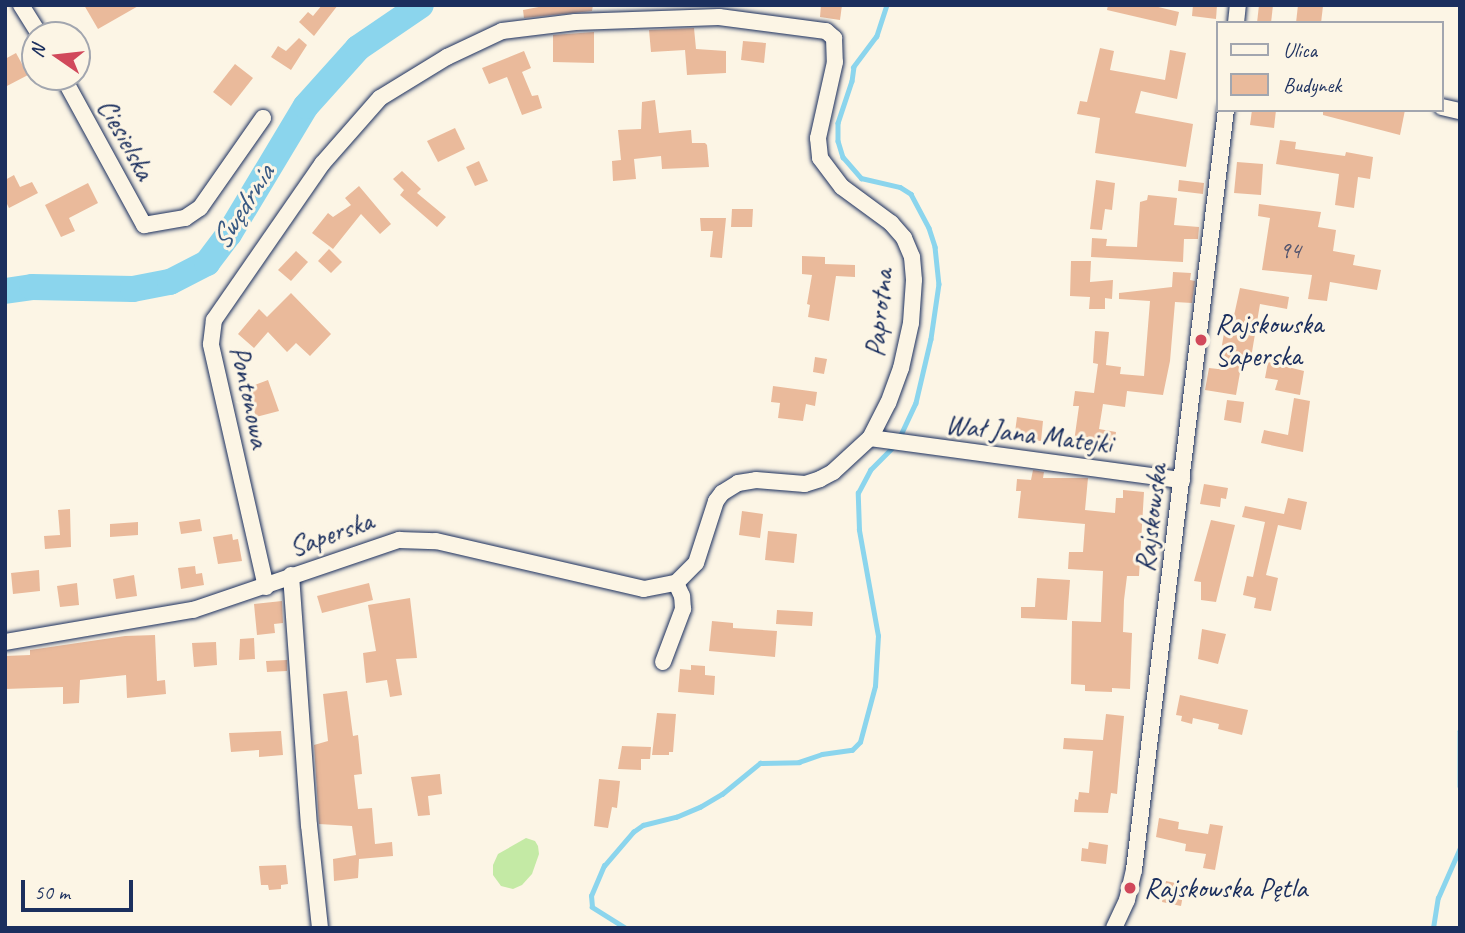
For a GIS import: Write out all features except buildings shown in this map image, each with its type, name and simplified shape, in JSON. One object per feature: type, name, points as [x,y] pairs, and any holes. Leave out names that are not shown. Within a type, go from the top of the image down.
[{"type":"street","points":[[21,5],[31,21]]},
{"type":"street","name":"Paprotna","points":[[447,57],[502,31],[575,22],[719,17],[827,31],[834,38],[837,49],[820,117],[820,158],[842,187],[891,223],[904,238],[912,257],[911,323],[901,368],[877,439]]},
{"type":"street","name":"Pontonowa","points":[[266,587],[211,344],[211,328],[322,164],[349,130],[380,98],[447,57]]},
{"type":"street","name":"Ciesielska","points":[[71,91],[144,225],[186,218],[200,208],[263,118]]},
{"type":"street","name":"Rajskowska","points":[[1114,928],[1126,900],[1134,870],[1226,112]]},
{"type":"street","points":[[663,662],[683,609],[682,596],[676,583],[696,563],[712,510],[722,493],[738,483],[756,480],[805,484],[820,479],[877,439]]},
{"type":"street","name":"Wał Jana Matejki","points":[[877,439],[1182,480]]},
{"type":"street","name":"Saperska","points":[[5,642],[193,611],[382,544],[415,538],[644,589],[676,583]]},
{"type":"street","points":[[291,575],[309,825],[320,928]]},
{"type":"green space","points":[[526,838],[535,841],[538,846],[539,854],[532,874],[522,885],[513,889],[501,886],[493,875],[493,865],[498,854]]},
{"type":"waterway","name":"Swędrnia","points":[[5,291],[32,287],[133,289],[170,282],[207,263],[229,234],[306,106],[358,48],[421,5]]},
{"type":"waterway","points":[[887,5],[877,36],[854,67],[838,123],[838,141],[843,157],[861,178],[900,187],[911,194],[929,228],[935,247],[939,284],[931,339],[916,403],[900,438]]},
{"type":"waterway","points":[[625,928],[592,907],[591,896],[604,866],[633,832],[643,825],[676,817],[700,807],[722,794],[760,763],[799,762],[822,754],[852,750],[860,742],[875,686],[878,636],[859,530],[858,493],[870,470],[895,445]]},
{"type":"waterway","points":[[1460,731],[1460,786]]},
{"type":"waterway","points":[[1433,928],[1438,898],[1460,848]]},
{"type":"place","name":"Rajskowska Saperska","points":[[1201,340]]},
{"type":"place","name":"Rajskowska Pętla","points":[[1130,888]]}]
